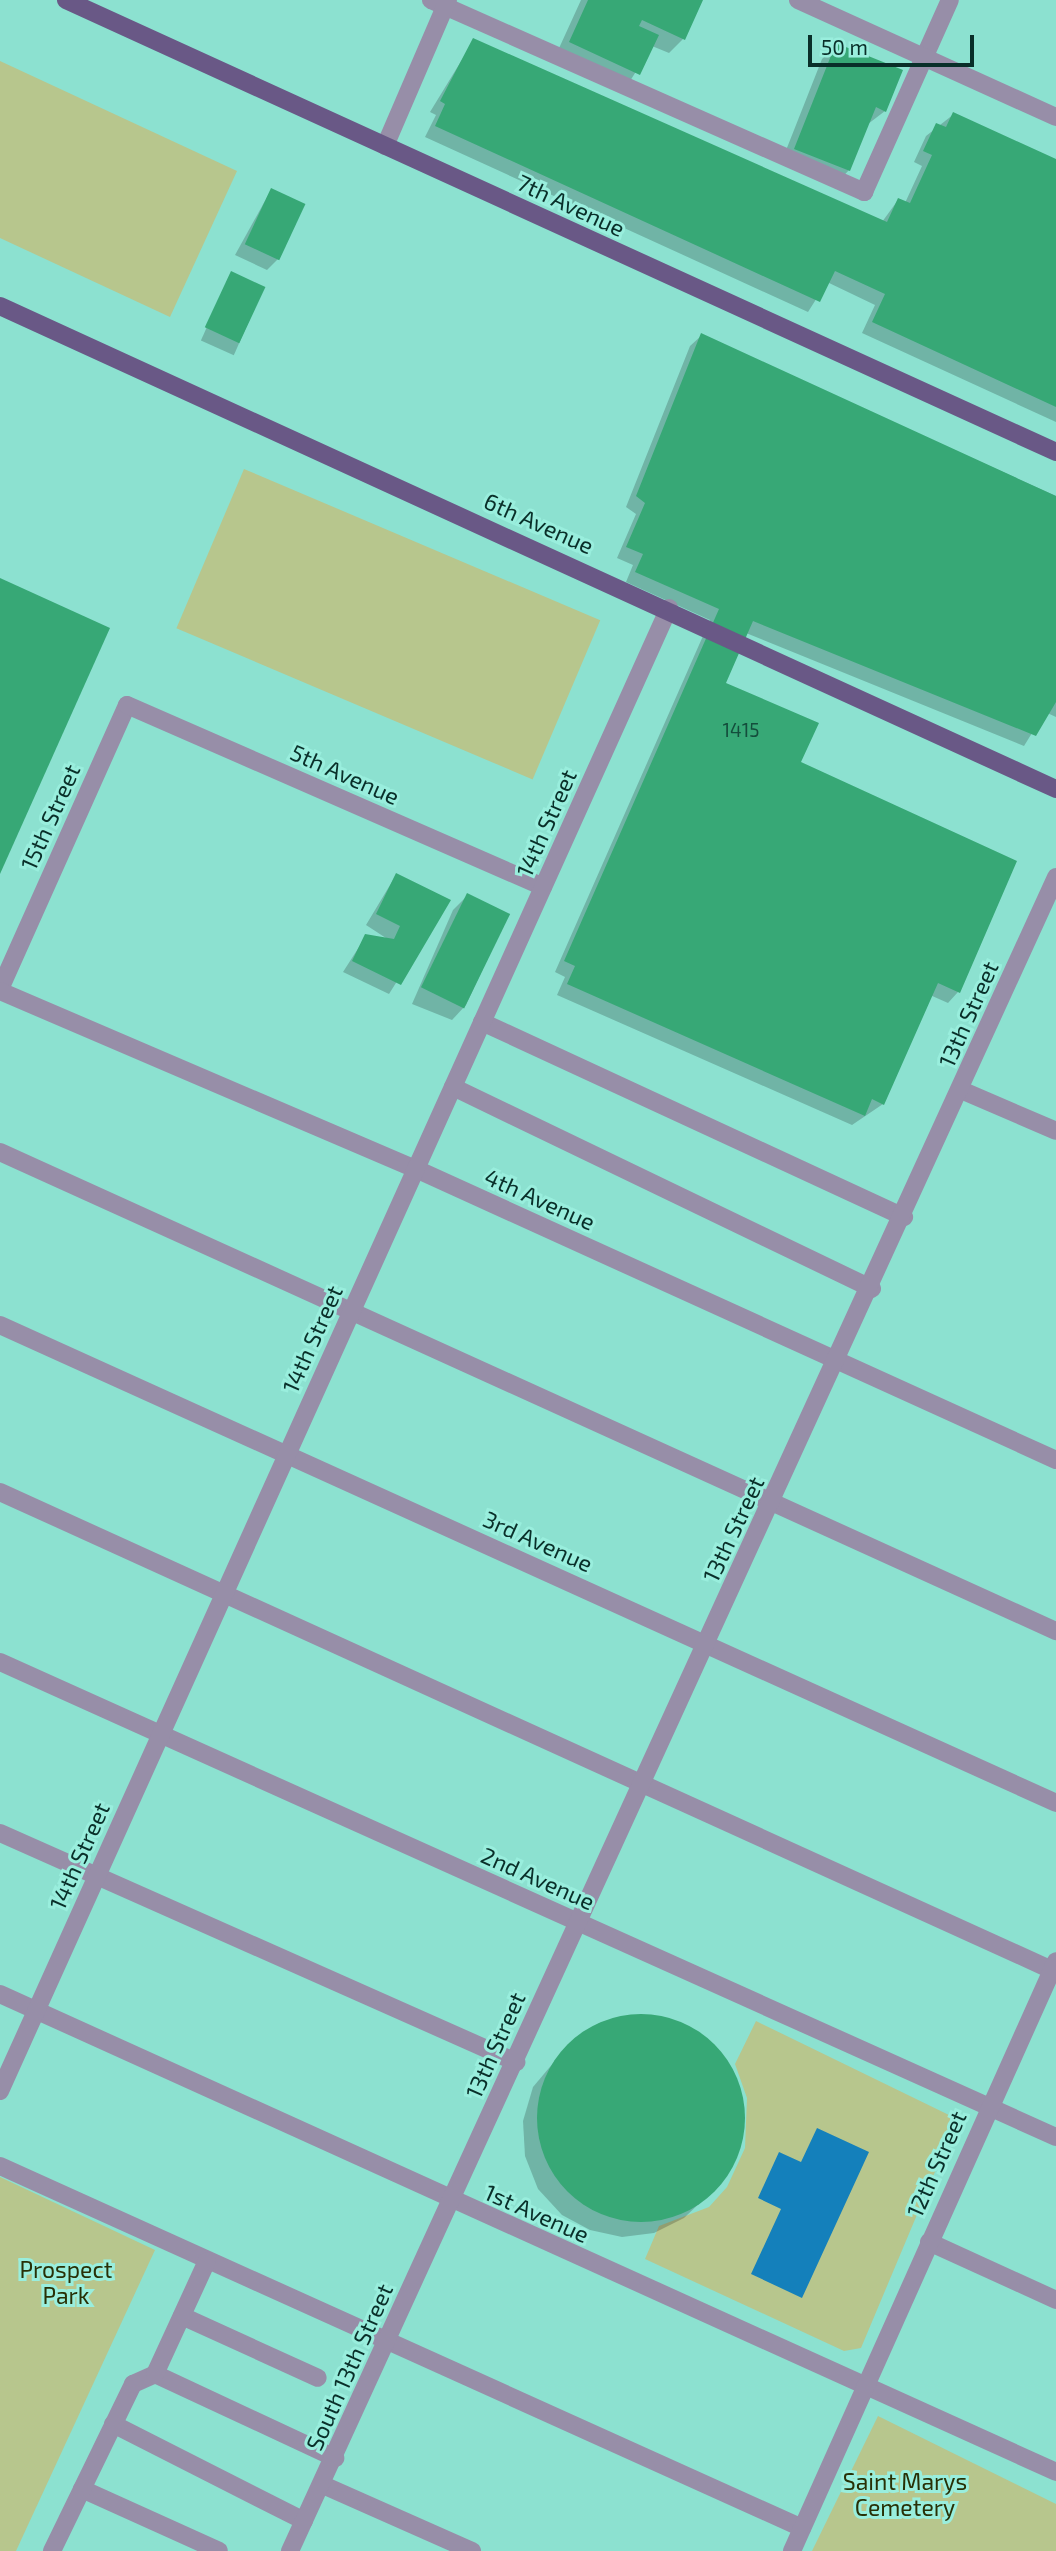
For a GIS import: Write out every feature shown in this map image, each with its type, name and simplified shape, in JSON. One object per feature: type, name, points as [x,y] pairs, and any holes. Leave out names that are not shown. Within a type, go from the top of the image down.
[{"type":"main road","name":"7th Avenue","points":[[66,0],[1056,452]]},
{"type":"main road","name":"6th Avenue","points":[[0,306],[669,608],[1056,789]]},
{"type":"street","points":[[798,0],[1056,117]]},
{"type":"street","points":[[385,146],[442,2],[864,192],[950,0]]},
{"type":"street","name":"14th Street","points":[[0,2091],[669,608]]},
{"type":"street","name":"5th Avenue","points":[[127,705],[543,887]]},
{"type":"street","name":"15th Street","points":[[0,990],[127,705]]},
{"type":"street","name":"13th Street","points":[[451,2201],[516,2062],[576,1921],[840,1361],[1056,877]]},
{"type":"street","name":"4th Avenue","points":[[0,990],[416,1169],[1056,1460]]},
{"type":"street","points":[[482,1022],[904,1217]]},
{"type":"street","points":[[453,1087],[872,1289]]},
{"type":"street","points":[[961,1090],[1056,1131]]},
{"type":"street","points":[[0,1152],[1056,1631]]},
{"type":"street","name":"3rd Avenue","points":[[0,1325],[1056,1803]]},
{"type":"street","points":[[0,1492],[1055,1968]]},
{"type":"street","name":"2nd Avenue","points":[[0,1662],[1056,2137]]},
{"type":"street","points":[[0,1833],[516,2062]]},
{"type":"street","name":"12th Street","points":[[792,2551],[988,2107],[1055,1968]]},
{"type":"street","name":"1st Avenue","points":[[0,1994],[865,2389],[1056,2472]]},
{"type":"street","points":[[0,2166],[387,2344],[802,2528]]},
{"type":"street","name":"South 13th Street","points":[[289,2551],[323,2485],[451,2201]]},
{"type":"street","points":[[929,2242],[1056,2300]]},
{"type":"street","points":[[52,2551],[133,2384],[155,2374],[206,2261]]},
{"type":"street","points":[[181,2316],[317,2378]]},
{"type":"street","points":[[155,2374],[335,2458]]},
{"type":"street","points":[[113,2424],[304,2522]]},
{"type":"street","points":[[323,2485],[472,2551]]},
{"type":"street","points":[[82,2488],[219,2551]]},
{"type":"green space","points":[[0,61],[237,171],[170,317],[0,238]]},
{"type":"green space","points":[[244,469],[600,620],[533,779],[176,628]]},
{"type":"green space","points":[[756,2021],[949,2115],[953,2129],[861,2348],[844,2351],[645,2259],[659,2226],[709,2207],[727,2187],[745,2148],[747,2098],[735,2064]]},
{"type":"green space","name":"Prospect Park","points":[[0,2177],[155,2250],[16,2551],[0,2551]]},
{"type":"green space","name":"Saint Marys Cemetery","points":[[878,2416],[1056,2504],[1056,2551],[812,2551]]},
{"type":"water","points":[[817,2128],[869,2152],[802,2298],[751,2274],[781,2209],[758,2198],[779,2152],[801,2162]]},
{"type":"building","points":[[588,0],[703,0],[685,40],[642,20],[639,26],[659,35],[640,75],[569,42]]},
{"type":"building","points":[[473,38],[887,222],[898,198],[910,203],[932,155],[923,151],[936,123],[946,127],[953,112],[1056,159],[1056,407],[872,322],[885,294],[835,271],[820,302],[435,126],[445,104],[440,101]]},
{"type":"building","points":[[836,43],[903,70],[886,112],[876,107],[850,171],[794,149]]},
{"type":"building","points":[[271,188],[305,204],[279,260],[245,244]]},
{"type":"building","points":[[231,271],[265,287],[239,343],[205,327]]},
{"type":"building","points":[[701,333],[1056,496],[1056,702],[1036,736],[753,621],[726,683],[819,723],[801,762],[1017,861],[960,993],[938,983],[884,1105],[872,1099],[865,1116],[567,984],[575,966],[564,961],[719,609],[635,572],[643,554],[626,547],[645,503],[636,496]]},
{"type":"building","points":[[0,578],[110,628],[0,874]]},
{"type":"building","points":[[396,873],[451,900],[401,985],[352,961],[365,934],[394,939],[400,926],[376,914]]},
{"type":"building","points":[[467,893],[510,914],[464,1008],[421,987]]},
{"type":"building","points":[[641,2014],[681,2022],[714,2045],[737,2078],[745,2118],[737,2158],[714,2191],[681,2214],[641,2222],[601,2214],[568,2191],[545,2158],[537,2118],[545,2078],[568,2045],[601,2022]]}]
